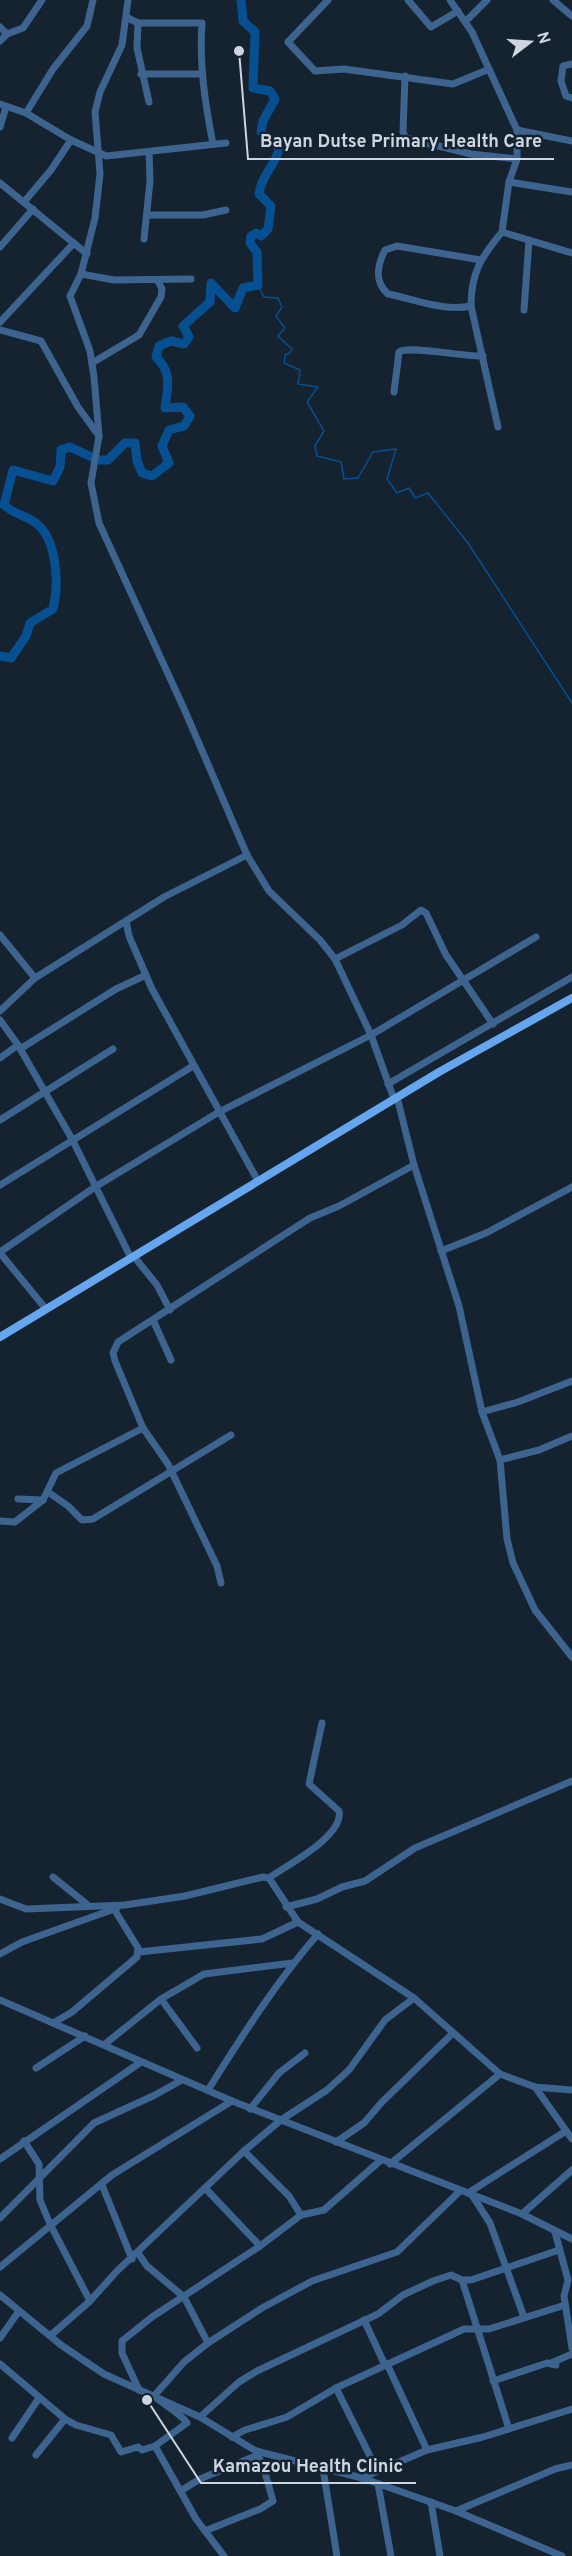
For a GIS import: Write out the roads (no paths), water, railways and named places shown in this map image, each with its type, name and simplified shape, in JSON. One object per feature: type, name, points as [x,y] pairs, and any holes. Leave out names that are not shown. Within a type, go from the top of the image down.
[{"type":"main road","points":[[237,1196],[258,1181],[572,998]]},
{"type":"main road","points":[[0,1342],[396,1100],[572,1004]]},
{"type":"main road","points":[[0,1337],[134,1259]]},
{"type":"street","points":[[0,41],[7,34],[23,28],[42,0]]},
{"type":"street","points":[[26,113],[53,69],[87,26],[93,0]]},
{"type":"street","points":[[128,0],[128,18],[123,45],[97,102],[95,124],[100,174],[95,218],[81,274],[70,296],[92,363],[99,436],[91,472],[92,493],[99,523],[185,711],[247,855],[269,891],[320,940],[335,959],[371,1035],[396,1100],[469,1345],[471,1368],[482,1412],[500,1461],[507,1539],[513,1563],[536,1610],[572,1657]]},
{"type":"street","points":[[328,0],[288,43],[315,71],[335,68],[453,84],[487,70]]},
{"type":"street","points":[[408,0],[431,27],[458,11]]},
{"type":"street","points":[[450,0],[466,21],[517,130],[517,159],[509,182],[502,232],[481,260],[473,277],[471,306],[498,427]]},
{"type":"street","points":[[466,21],[487,0]]},
{"type":"street","points":[[553,0],[572,16]]},
{"type":"street","points":[[128,18],[138,23],[202,23],[201,74],[213,144]]},
{"type":"street","points":[[138,23],[137,48],[149,102]]},
{"type":"street","points":[[0,27],[7,34]]},
{"type":"street","points":[[572,64],[563,66],[561,81],[566,96],[572,98]]},
{"type":"street","points":[[141,74],[201,74]]},
{"type":"street","points":[[405,76],[403,132],[406,138],[471,154],[517,159]]},
{"type":"street","points":[[0,127],[3,106],[26,113],[98,153],[114,156],[226,143]]},
{"type":"street","points":[[517,130],[572,141]]},
{"type":"street","points":[[24,202],[51,170],[71,140]]},
{"type":"street","points":[[144,239],[148,215],[149,152]]},
{"type":"street","points":[[509,182],[572,192]]},
{"type":"street","points":[[0,183],[87,254]]},
{"type":"street","points":[[0,247],[33,209]]},
{"type":"street","points":[[148,215],[203,215],[226,210]]},
{"type":"street","points":[[502,232],[572,253]]},
{"type":"street","points":[[524,310],[529,240]]},
{"type":"street","points":[[0,322],[74,243]]},
{"type":"street","points":[[471,306],[461,308],[433,304],[388,294],[378,274],[378,263],[386,250],[397,246],[481,260]]},
{"type":"street","points":[[81,274],[114,280],[191,279]]},
{"type":"street","points":[[92,363],[140,336],[161,297],[162,290],[158,281]]},
{"type":"street","points":[[0,330],[41,340],[78,408],[99,436]]},
{"type":"street","points":[[394,392],[396,362],[399,352],[406,348],[437,354],[483,356]]},
{"type":"street","points":[[0,1011],[35,978],[164,897],[247,855]]},
{"type":"street","points":[[335,959],[402,925],[422,910],[426,913],[446,955],[493,1024]]},
{"type":"street","points":[[126,921],[129,936],[146,975],[193,1066],[258,1181]]},
{"type":"street","points":[[116,928],[129,936]]},
{"type":"street","points":[[0,935],[35,978]]},
{"type":"street","points":[[46,1309],[1,1255],[95,1187],[219,1112],[371,1035],[536,937]]},
{"type":"street","points":[[0,1058],[107,994],[146,975]]},
{"type":"street","points":[[388,1084],[572,977]]},
{"type":"street","points":[[0,1020],[19,1047],[72,1139],[134,1259],[157,1285],[170,1310]]},
{"type":"street","points":[[0,1120],[113,1049]]},
{"type":"street","points":[[0,1185],[193,1066]]},
{"type":"street","points":[[221,1583],[217,1566],[172,1473],[160,1450],[143,1428],[113,1353],[118,1342],[310,1218],[342,1204],[414,1165]]},
{"type":"street","points":[[441,1251],[486,1233],[572,1187]]},
{"type":"street","points":[[153,1320],[171,1360]]},
{"type":"street","points":[[482,1412],[518,1402],[572,1381]]},
{"type":"street","points":[[0,1521],[15,1522],[44,1500],[56,1473],[143,1428]]},
{"type":"street","points":[[48,1492],[68,1506],[82,1520],[93,1519],[231,1435]]},
{"type":"street","points":[[500,1461],[539,1450],[572,1436]]},
{"type":"street","points":[[18,1499],[44,1500]]},
{"type":"street","points":[[0,1899],[26,1909],[125,1905],[185,1896],[263,1877],[269,1878],[319,1846],[339,1820],[339,1811],[309,1784],[322,1723]]},
{"type":"street","points":[[286,1907],[317,1899],[342,1887],[365,1881],[415,1848],[572,1781]]},
{"type":"street","points":[[53,1877],[89,1906]]},
{"type":"street","points":[[269,1878],[298,1922],[414,1998],[452,2034],[500,2074],[535,2087],[572,2090]]},
{"type":"street","points":[[0,1954],[22,1942],[125,1905]]},
{"type":"street","points":[[114,1909],[139,1953]]},
{"type":"street","points":[[55,2022],[72,2013],[139,1953],[262,1939],[298,1922]]},
{"type":"street","points":[[208,2090],[245,2030],[293,1963],[318,1934]]},
{"type":"street","points":[[105,2044],[161,1999],[207,1972],[293,1963]]},
{"type":"street","points":[[50,2336],[90,2301],[244,2151],[281,2120],[327,2090],[342,2077],[385,2020],[414,1998]]},
{"type":"street","points":[[161,1999],[197,2048]]},
{"type":"street","points":[[0,2000],[55,2022],[250,2109],[522,2214],[572,2239]]},
{"type":"street","points":[[336,2142],[364,2123],[382,2102],[452,2034]]},
{"type":"street","points":[[36,2068],[85,2036]]},
{"type":"street","points":[[250,2109],[279,2073],[305,2053]]},
{"type":"street","points":[[0,2158],[141,2062]]},
{"type":"street","points":[[390,2164],[500,2074]]},
{"type":"street","points":[[0,2218],[99,2120],[182,2080]]},
{"type":"street","points":[[535,2087],[572,2139]]},
{"type":"street","points":[[0,2266],[133,2160],[232,2101]]},
{"type":"street","points":[[154,2396],[184,2362],[208,2343],[262,2308],[312,2281],[397,2252],[467,2193],[566,2131]]},
{"type":"street","points":[[24,2141],[39,2164],[40,2200],[90,2301]]},
{"type":"street","points":[[244,2151],[289,2196],[301,2215]]},
{"type":"street","points":[[139,2390],[122,2353],[122,2341],[301,2215],[324,2210],[381,2160]]},
{"type":"street","points":[[522,2214],[572,2170]]},
{"type":"street","points":[[102,2185],[135,2256],[184,2297],[208,2343]]},
{"type":"street","points":[[205,2188],[260,2246]]},
{"type":"street","points":[[467,2193],[490,2223],[508,2267],[524,2317]]},
{"type":"street","points":[[555,2232],[568,2280],[564,2296],[572,2348]]},
{"type":"street","points":[[200,2417],[239,2382],[257,2371],[378,2314],[403,2295],[451,2275],[462,2280],[471,2280],[559,2250]]},
{"type":"street","points":[[462,2280],[509,2429]]},
{"type":"street","points":[[0,2295],[50,2336],[104,2374],[200,2417],[257,2453],[362,2478],[456,2511],[562,2556]]},
{"type":"street","points":[[232,2437],[245,2430],[287,2416],[336,2388],[464,2329],[489,2329],[565,2305]]},
{"type":"street","points":[[0,2338],[19,2311]]},
{"type":"street","points":[[364,2320],[427,2450]]},
{"type":"street","points":[[493,2381],[554,2364],[572,2354]]},
{"type":"street","points":[[0,2364],[65,2419],[76,2426],[111,2435],[121,2452],[138,2447],[142,2450],[154,2446],[187,2423],[179,2413],[168,2408],[154,2396]]},
{"type":"street","points":[[336,2388],[377,2470]]},
{"type":"street","points":[[12,2438],[39,2398]]},
{"type":"street","points":[[362,2478],[427,2450],[509,2429],[572,2409]]},
{"type":"street","points":[[36,2455],[65,2419]]},
{"type":"street","points":[[154,2446],[182,2490],[196,2520],[224,2556]]},
{"type":"street","points":[[182,2490],[200,2479],[257,2453]]},
{"type":"street","points":[[205,2531],[260,2509],[273,2501],[257,2453]]},
{"type":"street","points":[[456,2511],[555,2469],[572,2465]]},
{"type":"street","points":[[323,2469],[337,2556]]},
{"type":"street","points":[[378,2484],[391,2556]]},
{"type":"street","points":[[431,2502],[440,2556]]},
{"type":"waterway","points":[[0,656],[11,658],[26,636],[30,623],[53,609],[56,587],[55,562],[48,538],[33,521],[4,505],[13,470],[53,481],[60,467],[61,450],[70,447],[98,460],[108,460],[125,443],[135,443],[137,461],[142,473],[152,476],[169,463],[162,446],[169,430],[184,426],[190,416],[183,407],[165,408],[168,380],[165,368],[156,357],[159,346],[171,341],[184,344],[189,337],[183,326],[210,302],[211,283],[235,308],[243,288],[258,285],[257,252],[250,243],[251,236],[256,233],[261,236],[268,229],[271,206],[259,194],[263,180],[279,148],[261,132],[263,121],[275,99],[270,91],[253,88],[255,32],[243,21],[241,0]]},
{"type":"waterway","points":[[258,285],[264,297],[278,298],[282,307],[276,316],[285,328],[278,336],[292,349],[285,355],[284,363],[300,370],[298,384],[318,387],[307,402],[324,431],[315,446],[317,456],[341,462],[344,479],[358,478],[373,452],[396,449],[387,479],[397,493],[409,488],[415,498],[428,493],[468,543],[572,703]]},
{"type":"place","name":"Bayan Dutse Primary Health Care","points":[[239,51]]},
{"type":"place","name":"Kamazou Health Clinic","points":[[147,2400]]}]
